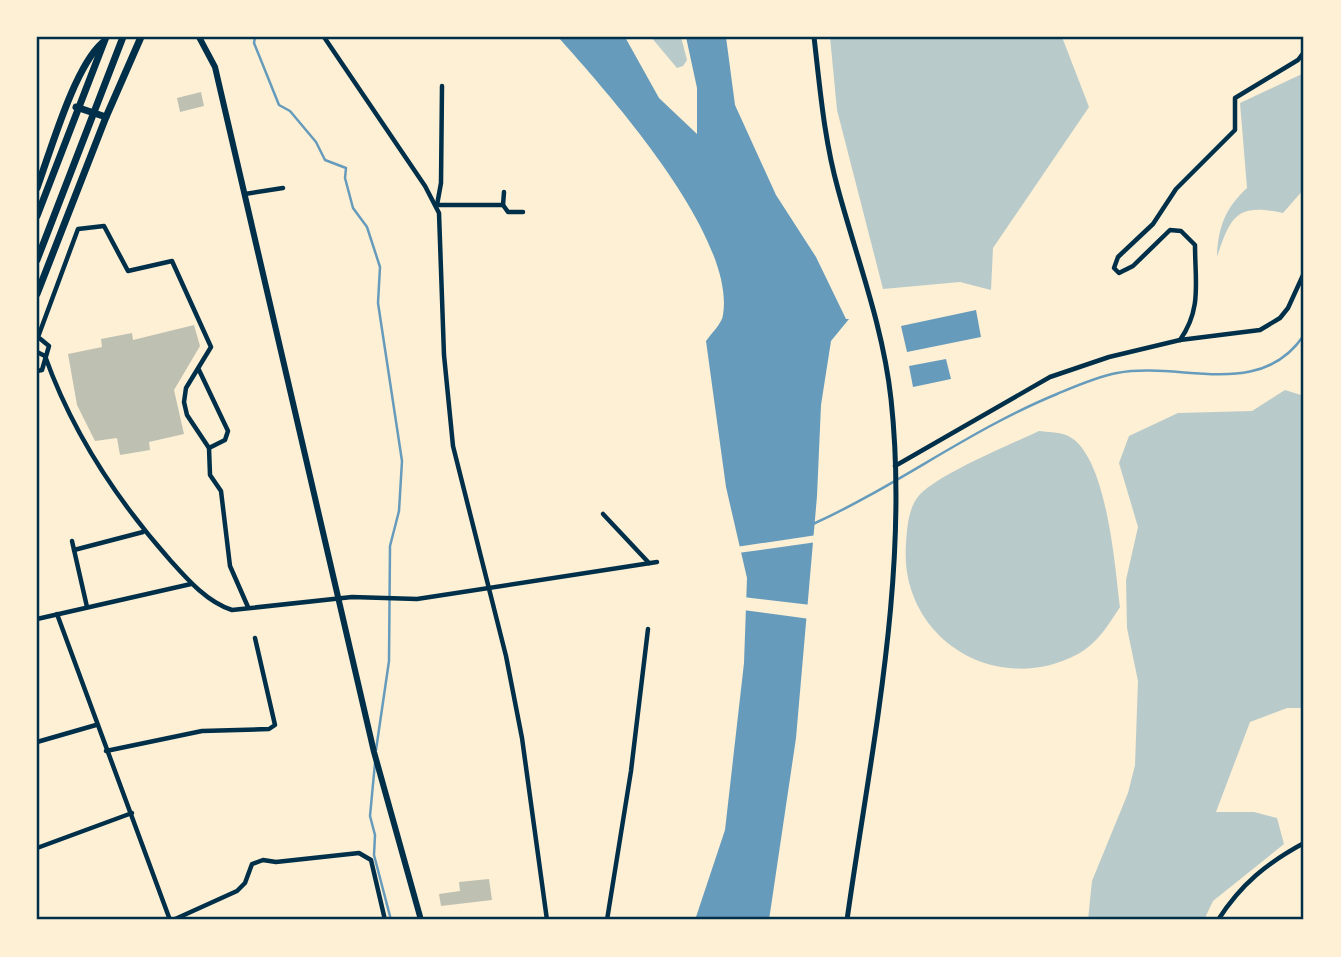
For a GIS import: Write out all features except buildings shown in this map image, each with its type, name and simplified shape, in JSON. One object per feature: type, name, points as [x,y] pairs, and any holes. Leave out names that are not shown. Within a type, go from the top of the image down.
[{"type":"highway","points":[[37,188],[88,60],[108,37]]},
{"type":"highway","points":[[37,216],[108,37]]},
{"type":"highway","points":[[37,260],[123,37]]},
{"type":"highway","points":[[37,294],[106,117],[141,37]]},
{"type":"highway","points":[[69,105],[106,117]]},
{"type":"main road","points":[[200,37],[215,67],[391,820],[421,920]]},
{"type":"street","points":[[324,37],[437,205]]},
{"type":"street","points":[[814,37],[823,117],[837,187],[870,293],[888,378],[897,486],[897,547],[891,603],[847,920]]},
{"type":"street","points":[[1180,340],[1192,323],[1197,301],[1195,245],[1181,231],[1170,230],[1133,266],[1119,273],[1114,268],[1118,257],[1153,224],[1177,189],[1235,130],[1235,97],[1298,60],[1304,52]]},
{"type":"street","points":[[442,86],[442,183],[437,205],[450,427],[489,586],[522,738],[547,920]]},
{"type":"street","points":[[245,194],[283,188]]},
{"type":"street","points":[[504,192],[503,205],[508,212],[523,212]]},
{"type":"street","points":[[437,205],[503,205]]},
{"type":"street","points":[[37,370],[42,370],[49,346],[38,337],[78,229],[104,226],[128,271],[172,261],[212,347],[186,388],[184,402],[187,415],[209,448],[210,475],[221,491],[230,566],[248,607]]},
{"type":"street","points":[[895,469],[1050,377],[1109,357],[1180,340],[1245,333],[1270,325],[1288,309],[1304,273]]},
{"type":"street","points":[[37,352],[45,356],[100,470],[143,532],[192,583],[232,610],[339,598],[417,599],[657,562]]},
{"type":"street","points":[[199,370],[228,431],[225,440],[209,448]]},
{"type":"street","points":[[603,513],[649,564]]},
{"type":"street","points":[[74,550],[143,532]]},
{"type":"street","points":[[72,541],[87,607]]},
{"type":"street","points":[[37,619],[192,583]]},
{"type":"street","points":[[57,614],[96,725],[171,920],[237,891],[245,883],[252,864],[263,860],[276,862],[359,853],[371,860],[385,920]]},
{"type":"street","points":[[607,920],[631,771],[648,629]]},
{"type":"street","points":[[106,751],[202,731],[270,729],[275,725],[255,638]]},
{"type":"street","points":[[37,742],[96,725]]},
{"type":"street","points":[[37,848],[132,813]]},
{"type":"street","points":[[1218,920],[1246,883],[1262,868],[1304,844]]},
{"type":"shaded area","points":[[651,37],[681,37],[687,60],[683,66],[677,68]]},
{"type":"shaded area","points":[[830,37],[1062,37],[1089,107],[993,248],[991,290],[960,282],[883,289],[837,110]]},
{"type":"shaded area","points":[[1304,73],[1304,189],[1283,213],[1255,210],[1238,216],[1227,231],[1217,257],[1224,219],[1233,203],[1247,188],[1240,103]]},
{"type":"shaded area","points":[[1285,390],[1304,396],[1304,708],[1287,708],[1250,722],[1216,812],[1254,812],[1277,818],[1284,844],[1213,901],[1204,920],[1088,920],[1092,881],[1128,793],[1135,765],[1138,681],[1127,628],[1126,580],[1138,527],[1119,463],[1129,436],[1178,413],[1252,411]]},
{"type":"shaded area","points":[[1039,431],[1066,435],[1080,445],[1091,463],[1100,486],[1112,540],[1120,607],[1107,627],[1085,650],[1047,666],[1016,669],[986,663],[959,651],[936,632],[918,607],[908,578],[907,532],[914,503],[926,489],[993,452]]},
{"type":"water","points":[[558,37],[625,37],[659,98],[697,134],[697,88],[686,37],[726,37],[735,105],[776,195],[816,257],[846,319],[849,319],[831,341],[821,405],[817,496],[796,738],[769,920],[695,920],[725,830],[744,663],[747,578],[726,487],[706,341],[723,315],[722,283],[710,246],[690,207],[664,168],[607,93]]},
{"type":"water","points":[[976,310],[981,337],[907,352],[901,326]]},
{"type":"water","points":[[946,359],[951,379],[913,387],[909,366]]},
{"type":"pier","points":[[817,535],[817,542],[738,553],[736,547]]},
{"type":"pier","points":[[743,597],[811,605],[810,619],[743,610]]},
{"type":"waterway","points":[[255,37],[254,43],[279,105],[290,111],[316,142],[325,160],[346,168],[345,178],[353,208],[367,227],[380,267],[378,303],[402,461],[399,511],[390,546],[389,661],[376,750]]},
{"type":"waterway","points":[[813,524],[874,493],[994,424],[1086,382],[1117,373],[1142,371],[1243,373],[1265,367],[1286,355],[1304,335]]},
{"type":"waterway","points":[[375,763],[370,816],[375,835],[374,855],[391,920]]}]
